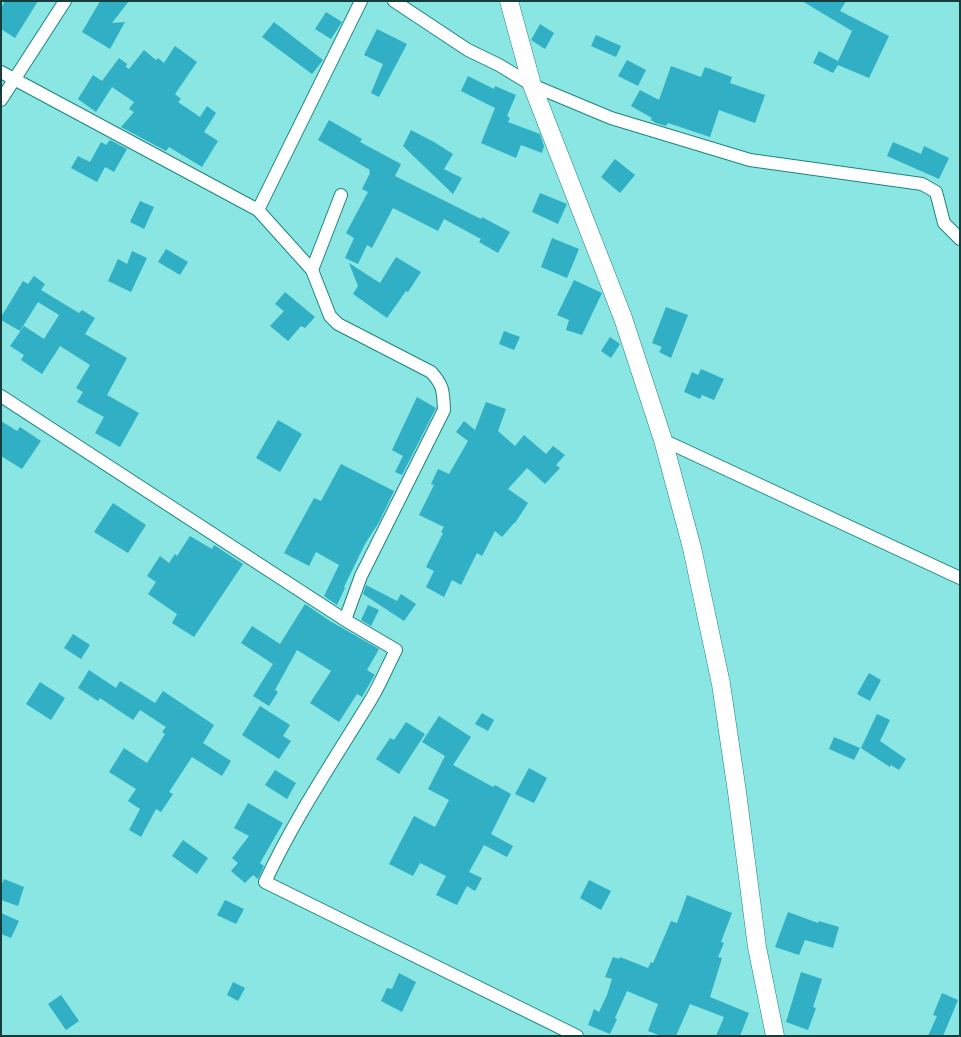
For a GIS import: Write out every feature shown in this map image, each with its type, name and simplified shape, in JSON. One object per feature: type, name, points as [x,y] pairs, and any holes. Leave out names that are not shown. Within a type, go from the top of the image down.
[{"type":"street","points":[[1,100],[65,1]]},
{"type":"street","points":[[258,210],[361,1]]},
{"type":"street","points":[[394,1],[468,50],[499,65],[532,85],[612,118],[750,160],[922,184],[936,192],[944,223],[960,238]]},
{"type":"street","points":[[509,1],[532,85],[623,318],[663,440],[692,548],[721,684],[757,947],[775,1036]]},
{"type":"street","points":[[1,72],[258,210],[312,270],[330,316],[338,324],[431,372],[440,381],[443,391],[444,410],[362,576],[345,620]]},
{"type":"street","points":[[312,270],[341,194]]},
{"type":"street","points":[[1,396],[345,620],[396,650],[371,700],[351,730],[276,858],[266,882],[577,1036]]},
{"type":"street","points":[[663,440],[960,578]]},
{"type":"building","points":[[5,1],[38,1],[15,38],[1,29],[1,8]]},
{"type":"building","points":[[100,1],[129,1],[112,23],[125,22],[110,49],[82,32]]},
{"type":"building","points":[[802,1],[846,1],[840,11],[889,36],[869,78],[838,65],[833,73],[813,63],[819,51],[838,61],[852,31]]},
{"type":"building","points":[[326,12],[342,22],[331,39],[315,29]]},
{"type":"building","points":[[274,22],[323,60],[312,74],[262,37]]},
{"type":"building","points":[[540,24],[554,33],[545,49],[531,40]]},
{"type":"building","points":[[377,29],[407,44],[379,97],[371,93],[383,64],[364,55]]},
{"type":"building","points":[[596,35],[621,46],[616,57],[591,46]]},
{"type":"building","points":[[175,46],[197,62],[175,94],[181,99],[178,102],[200,117],[207,106],[216,113],[204,132],[218,141],[202,167],[169,147],[166,151],[121,127],[134,112],[129,109],[134,102],[112,87],[96,112],[78,99],[93,75],[102,81],[119,58],[127,64],[126,67],[129,69],[144,50],[156,60],[158,58],[164,63]]},
{"type":"building","points":[[627,60],[646,70],[638,86],[618,76]]},
{"type":"building","points":[[671,66],[701,77],[705,67],[732,77],[730,83],[765,95],[755,123],[719,110],[710,137],[668,123],[666,126],[656,123],[651,120],[652,118],[631,106],[640,90],[659,100]]},
{"type":"building","points":[[468,76],[494,89],[495,86],[516,95],[507,116],[510,118],[508,122],[540,134],[544,146],[542,153],[521,145],[516,158],[481,143],[495,108],[461,91]]},
{"type":"building","points":[[329,120],[362,139],[360,142],[401,164],[395,176],[510,232],[498,253],[479,242],[481,239],[444,219],[438,231],[393,208],[372,248],[367,245],[358,264],[345,258],[354,238],[346,233],[368,192],[362,189],[370,170],[318,140]]},
{"type":"building","points":[[411,130],[453,154],[444,169],[462,178],[453,194],[403,146]]},
{"type":"building","points":[[110,140],[127,149],[114,172],[105,167],[97,182],[71,168],[78,156],[90,162],[101,142],[106,145]]},
{"type":"building","points":[[893,142],[921,154],[924,146],[949,158],[939,179],[887,156]]},
{"type":"building","points":[[615,159],[635,175],[620,193],[601,177]]},
{"type":"building","points":[[540,193],[567,204],[558,224],[532,212]]},
{"type":"building","points":[[140,201],[154,207],[144,229],[130,222]]},
{"type":"building","points":[[552,238],[579,249],[567,278],[541,267]]},
{"type":"building","points":[[166,249],[188,262],[180,275],[158,262]]},
{"type":"building","points":[[132,251],[147,258],[131,292],[108,281],[118,259],[127,264]]},
{"type":"building","points":[[396,257],[421,272],[387,318],[353,294],[358,286],[349,263],[380,283]]},
{"type":"building","points":[[34,276],[45,284],[41,290],[79,313],[82,310],[95,318],[85,334],[127,358],[107,395],[139,413],[120,447],[95,433],[104,417],[77,402],[83,392],[76,388],[90,365],[60,346],[42,374],[21,360],[24,355],[10,346],[24,326],[44,339],[59,315],[38,302],[20,331],[1,320],[23,281],[28,284]]},
{"type":"building","points":[[574,280],[602,293],[582,335],[566,330],[569,320],[557,315]]},
{"type":"building","points":[[285,292],[315,317],[305,328],[301,326],[288,341],[270,326],[284,311],[275,304]]},
{"type":"building","points":[[666,307],[688,315],[671,358],[659,352],[662,347],[652,343]]},
{"type":"building","points":[[504,331],[520,337],[514,350],[499,344]]},
{"type":"building","points":[[610,337],[620,344],[611,358],[601,351]]},
{"type":"building","points":[[701,369],[724,379],[714,400],[702,395],[700,399],[684,392],[692,372],[698,375]]},
{"type":"building","points":[[417,397],[436,408],[402,475],[395,472],[403,456],[392,450]]},
{"type":"building","points":[[486,402],[506,409],[498,431],[515,446],[524,435],[546,454],[553,446],[565,455],[556,465],[560,468],[545,484],[527,468],[508,489],[528,503],[515,523],[502,537],[495,531],[482,556],[477,553],[461,585],[452,580],[444,597],[426,587],[434,571],[426,567],[443,533],[441,532],[444,527],[419,515],[434,485],[431,484],[438,469],[449,474],[468,441],[456,432],[464,421],[475,430]]},
{"type":"building","points":[[278,420],[302,434],[280,472],[256,458]]},
{"type":"building","points":[[1,421],[17,431],[20,427],[41,441],[22,469],[1,456]]},
{"type":"building","points":[[341,464],[394,491],[379,522],[365,544],[337,605],[324,596],[339,565],[316,552],[309,566],[284,553],[314,498],[321,501]]},
{"type":"building","points":[[113,503],[146,525],[128,553],[94,532]]},
{"type":"building","points":[[190,536],[212,549],[214,545],[243,564],[194,637],[172,623],[177,614],[148,594],[156,582],[147,576],[160,556],[169,563],[175,554],[177,556]]},
{"type":"building","points":[[366,585],[397,601],[401,594],[416,604],[404,621],[363,594]]},
{"type":"building","points":[[305,604],[330,621],[379,649],[367,670],[375,675],[362,697],[357,694],[339,722],[310,703],[331,671],[297,650],[275,690],[278,692],[269,706],[253,696],[273,664],[241,643],[252,626],[280,644]]},
{"type":"building","points":[[368,605],[379,610],[371,626],[361,620]]},
{"type":"building","points":[[73,634],[90,645],[81,659],[64,648]]},
{"type":"building","points":[[89,670],[116,688],[120,681],[155,703],[163,691],[214,725],[203,743],[231,761],[222,776],[192,757],[169,792],[173,794],[161,812],[156,809],[141,837],[129,830],[140,809],[128,801],[136,789],[109,772],[124,748],[147,763],[165,734],[162,732],[166,727],[140,710],[133,720],[100,698],[98,701],[78,688]]},
{"type":"building","points":[[869,673],[881,680],[870,701],[857,694]]},
{"type":"building","points":[[40,682],[65,698],[51,720],[26,704]]},
{"type":"building","points":[[260,706],[290,725],[283,736],[291,741],[279,759],[242,735]]},
{"type":"building","points":[[482,713],[494,720],[488,731],[475,724]]},
{"type":"building","points":[[877,714],[890,720],[880,741],[906,759],[899,770],[891,765],[890,767],[861,748]]},
{"type":"building","points":[[439,716],[471,737],[453,765],[493,787],[495,785],[511,794],[491,834],[513,846],[507,857],[484,845],[469,872],[482,878],[475,891],[467,886],[457,905],[436,895],[446,876],[420,863],[413,876],[389,864],[414,816],[435,827],[449,800],[428,789],[445,756],[422,742]]},
{"type":"building","points":[[406,722],[425,734],[399,774],[376,759],[390,738],[394,740]]},
{"type":"building","points":[[834,737],[860,748],[854,760],[829,749]]},
{"type":"building","points":[[529,768],[547,778],[534,803],[515,794]]},
{"type":"building","points":[[275,770],[296,783],[287,799],[265,785]]},
{"type":"building","points":[[248,803],[283,823],[260,863],[264,866],[258,879],[253,875],[245,883],[231,871],[238,863],[232,858],[249,836],[234,828]]},
{"type":"building","points":[[183,840],[208,858],[197,874],[172,856]]},
{"type":"building","points":[[4,879],[24,887],[18,906],[1,900],[1,886]]},
{"type":"building","points":[[589,880],[611,891],[601,910],[580,898]]},
{"type":"building","points":[[687,895],[732,913],[721,942],[724,943],[718,957],[722,958],[710,997],[749,1013],[740,1036],[716,1036],[724,1017],[690,1004],[676,1036],[661,1036],[648,1031],[658,1004],[627,991],[610,1034],[588,1025],[594,1009],[599,1012],[607,995],[612,979],[605,977],[613,957],[619,959],[620,957],[648,968],[651,962],[653,963],[671,921],[677,923]]},
{"type":"building","points":[[225,900],[244,909],[236,924],[217,915]]},
{"type":"building","points":[[788,912],[818,923],[819,921],[839,927],[833,948],[805,940],[799,955],[775,947]]},
{"type":"building","points":[[1,913],[19,921],[11,938],[1,934]]},
{"type":"building","points":[[801,972],[822,979],[813,1007],[816,1008],[808,1030],[786,1022]]},
{"type":"building","points":[[399,973],[416,982],[402,1012],[381,1001],[387,988],[392,989]]},
{"type":"building","points":[[233,982],[245,988],[238,1001],[227,995]]},
{"type":"building","points":[[942,993],[958,1000],[943,1036],[928,1036],[937,1016],[933,1015]]},
{"type":"building","points":[[61,995],[79,1021],[66,1030],[48,1004]]}]
